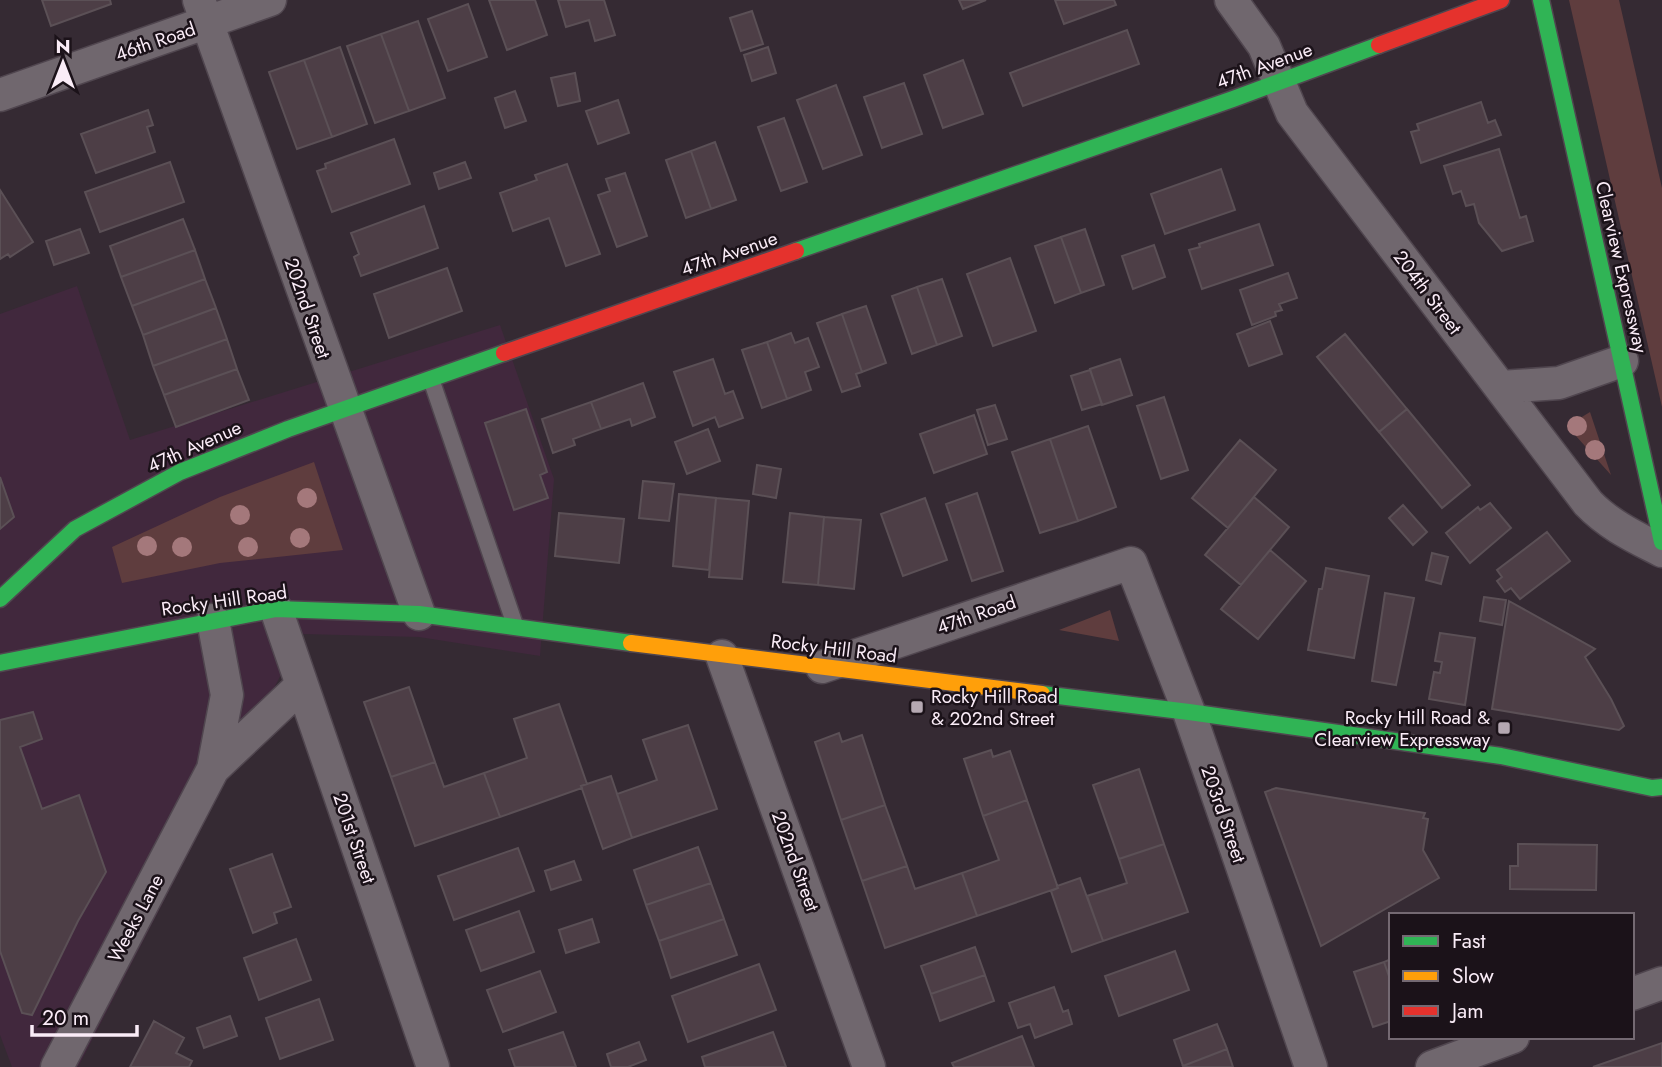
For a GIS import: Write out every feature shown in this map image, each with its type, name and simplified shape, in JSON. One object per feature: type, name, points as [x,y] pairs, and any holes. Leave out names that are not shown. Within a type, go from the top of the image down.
[{"type":"street","name":"46th Road","points":[[0,95],[203,11],[270,0]]},
{"type":"street","name":"204th Street","points":[[1231,0],[1264,46],[1292,113],[1588,503],[1617,528],[1662,551]]},
{"type":"street","name":"47th Avenue","points":[[0,599],[75,529],[169,478],[288,429],[1280,82],[1501,0]]},
{"type":"street","name":"Clearview Expressway","points":[[1541,0],[1662,542]]},
{"type":"street","name":"202nd Street","points":[[203,11],[419,614]]},
{"type":"street","points":[[1501,387],[1559,383],[1622,361]]},
{"type":"street","name":"47th Road","points":[[822,667],[1131,563]]},
{"type":"street","name":"203rd Street","points":[[1131,563],[1189,712],[1311,1067]]},
{"type":"street","name":"Rocky Hill Road","points":[[0,663],[276,609],[419,614],[722,656],[1189,712],[1501,756],[1652,788],[1662,787]]},
{"type":"street","name":"201st Street","points":[[276,609],[433,1067]]},
{"type":"street","name":"Weeks Lane","points":[[57,1067],[213,769],[227,695],[213,620]]},
{"type":"street","name":"202nd Street","points":[[722,656],[869,1067]]},
{"type":"street","name":"Weeks Lane","points":[[213,769],[302,685]]},
{"type":"street","points":[[1634,993],[1662,983]]},
{"type":"street","points":[[1432,1067],[1508,1039]]},
{"type":"lane","points":[[431,379],[516,628]]},
{"type":"shaded area","points":[[1569,0],[1619,0],[1662,188],[1662,407]]},
{"type":"shaded area","points":[[77,286],[130,440],[500,325],[554,479],[540,656],[419,637],[302,634],[78,1067],[12,1067],[0,1035],[0,314]]},
{"type":"shaded area","points":[[1590,412],[1611,475],[1567,426]]},
{"type":"shaded area","points":[[314,462],[343,550],[220,563],[122,583],[112,547],[220,497]]},
{"type":"shaded area","points":[[1110,610],[1119,641],[1059,630]]},
{"type":"building","points":[[42,0],[110,0],[111,4],[51,26]]},
{"type":"building","points":[[489,0],[535,0],[547,35],[507,50]]},
{"type":"building","points":[[558,0],[604,0],[615,35],[595,41],[589,20],[566,27]]},
{"type":"building","points":[[959,0],[986,0],[963,9]]},
{"type":"building","points":[[1055,0],[1114,0],[1116,5],[1064,24]]},
{"type":"building","points":[[468,4],[487,57],[448,71],[428,19]]},
{"type":"building","points":[[752,11],[763,44],[741,51],[730,18]]},
{"type":"building","points":[[418,21],[445,98],[409,111],[381,34]]},
{"type":"building","points":[[1127,30],[1139,64],[1023,106],[1010,73]]},
{"type":"building","points":[[381,34],[409,111],[375,123],[347,46]]},
{"type":"building","points":[[340,47],[367,124],[332,137],[304,60]]},
{"type":"building","points":[[768,47],[776,73],[752,81],[744,55]]},
{"type":"building","points":[[304,60],[332,137],[297,149],[269,72]]},
{"type":"building","points":[[963,60],[983,114],[943,128],[924,75]]},
{"type":"building","points":[[575,73],[580,101],[558,106],[551,78]]},
{"type":"building","points":[[904,83],[922,134],[882,148],[864,97]]},
{"type":"building","points":[[836,85],[862,155],[823,169],[797,100]]},
{"type":"building","points":[[515,91],[526,121],[505,128],[495,98]]},
{"type":"building","points":[[618,100],[629,133],[598,144],[586,111]]},
{"type":"building","points":[[1481,102],[1488,123],[1495,120],[1501,135],[1421,163],[1411,132],[1419,130],[1417,124]]},
{"type":"building","points":[[148,110],[153,125],[147,127],[155,152],[96,173],[81,134]]},
{"type":"building","points":[[784,118],[807,182],[781,191],[758,127]]},
{"type":"building","points":[[394,139],[410,184],[332,212],[317,171],[326,168],[325,164]]},
{"type":"building","points":[[715,142],[736,200],[711,209],[691,151]]},
{"type":"building","points":[[1499,149],[1520,218],[1526,216],[1533,241],[1502,251],[1479,223],[1474,204],[1466,206],[1461,191],[1453,194],[1444,166]]},
{"type":"building","points":[[691,151],[711,209],[686,218],[666,160]]},
{"type":"building","points":[[170,162],[184,202],[100,232],[85,192]]},
{"type":"building","points":[[465,162],[471,178],[439,189],[434,173]]},
{"type":"building","points":[[567,164],[600,254],[566,266],[549,218],[513,231],[500,193],[537,180],[535,175]]},
{"type":"building","points":[[1221,169],[1235,210],[1165,234],[1151,194]]},
{"type":"building","points":[[625,173],[647,236],[617,247],[598,195],[610,191],[606,179]]},
{"type":"building","points":[[0,190],[33,242],[10,257],[8,254],[0,259]]},
{"type":"building","points":[[424,206],[438,248],[361,276],[354,257],[359,254],[351,233]]},
{"type":"building","points":[[183,219],[195,250],[121,277],[110,246]]},
{"type":"building","points":[[1259,224],[1273,265],[1202,289],[1189,250],[1200,247],[1199,244]]},
{"type":"building","points":[[80,229],[89,253],[54,265],[46,241]]},
{"type":"building","points":[[1085,229],[1104,285],[1081,293],[1061,237]]},
{"type":"building","points":[[1061,237],[1081,293],[1055,303],[1035,246]]},
{"type":"building","points":[[1154,245],[1165,277],[1133,289],[1122,256]]},
{"type":"building","points":[[195,250],[205,279],[132,306],[121,277]]},
{"type":"building","points":[[1010,258],[1036,331],[993,346],[967,274]]},
{"type":"building","points":[[447,268],[462,311],[389,338],[374,294]]},
{"type":"building","points":[[1288,273],[1297,298],[1279,304],[1282,310],[1275,312],[1276,316],[1252,325],[1240,290]]},
{"type":"building","points":[[205,279],[216,308],[143,335],[132,306]]},
{"type":"building","points":[[942,279],[962,336],[937,345],[917,287]]},
{"type":"building","points":[[917,287],[937,345],[912,354],[892,296]]},
{"type":"building","points":[[866,306],[886,363],[862,372],[842,314]]},
{"type":"building","points":[[216,308],[227,339],[153,366],[143,335]]},
{"type":"building","points":[[842,314],[862,372],[856,374],[860,386],[842,392],[817,323]]},
{"type":"building","points":[[1270,321],[1282,354],[1249,366],[1237,334]]},
{"type":"building","points":[[791,333],[795,343],[808,338],[819,367],[805,372],[811,390],[787,399],[767,342]]},
{"type":"building","points":[[1345,334],[1407,409],[1379,432],[1317,357]]},
{"type":"building","points":[[227,339],[237,369],[164,395],[153,366]]},
{"type":"building","points":[[767,342],[787,399],[762,408],[742,350]]},
{"type":"building","points":[[713,359],[725,394],[733,391],[743,418],[719,427],[715,417],[693,426],[674,372]]},
{"type":"building","points":[[1120,359],[1132,395],[1102,405],[1090,369]]},
{"type":"building","points":[[237,369],[249,400],[176,427],[164,395]]},
{"type":"building","points":[[1090,370],[1102,404],[1082,410],[1071,376]]},
{"type":"building","points":[[643,383],[655,417],[632,426],[630,419],[601,429],[591,402]]},
{"type":"building","points":[[1164,397],[1188,470],[1161,479],[1137,406]]},
{"type":"building","points":[[591,402],[601,429],[573,439],[575,445],[553,453],[542,419]]},
{"type":"building","points":[[995,405],[1007,439],[988,445],[977,410]]},
{"type":"building","points":[[526,409],[547,472],[540,475],[548,498],[514,510],[485,423]]},
{"type":"building","points":[[1407,409],[1470,485],[1442,508],[1379,432]]},
{"type":"building","points":[[974,415],[987,454],[934,473],[920,434]]},
{"type":"building","points":[[1088,426],[1116,507],[1078,521],[1050,439]]},
{"type":"building","points":[[708,429],[720,461],[687,474],[675,442]]},
{"type":"building","points":[[1050,439],[1078,521],[1040,533],[1012,452]]},
{"type":"building","points":[[1240,440],[1276,470],[1228,528],[1192,498]]},
{"type":"building","points":[[757,465],[781,469],[776,498],[753,494]]},
{"type":"building","points":[[0,477],[14,517],[0,529]]},
{"type":"building","points":[[643,481],[674,484],[669,521],[639,518]]},
{"type":"building","points":[[977,493],[1003,571],[972,581],[946,504]]},
{"type":"building","points":[[679,494],[716,498],[709,570],[673,566]]},
{"type":"building","points":[[1254,497],[1289,527],[1241,585],[1205,555]]},
{"type":"building","points":[[716,498],[749,501],[742,579],[709,577]]},
{"type":"building","points":[[925,498],[947,560],[903,576],[881,514]]},
{"type":"building","points":[[1490,503],[1511,528],[1470,563],[1446,533],[1478,507],[1480,510]]},
{"type":"building","points":[[1403,505],[1427,532],[1413,545],[1389,518]]},
{"type":"building","points":[[559,513],[624,519],[619,563],[555,556]]},
{"type":"building","points":[[790,513],[824,517],[818,585],[783,582]]},
{"type":"building","points":[[824,517],[861,520],[854,589],[818,585]]},
{"type":"building","points":[[1547,532],[1570,561],[1520,599],[1511,588],[1505,592],[1497,581],[1502,577],[1497,570]]},
{"type":"building","points":[[1270,550],[1306,581],[1258,639],[1221,609]]},
{"type":"building","points":[[1432,553],[1448,557],[1441,584],[1426,580]]},
{"type":"building","points":[[1326,568],[1369,576],[1354,658],[1308,650],[1319,589],[1322,589]]},
{"type":"building","points":[[1385,593],[1414,598],[1396,685],[1372,681]]},
{"type":"building","points":[[1484,597],[1506,600],[1502,625],[1480,621]]},
{"type":"building","points":[[1509,601],[1595,649],[1585,657],[1624,726],[1619,730],[1492,709]]},
{"type":"building","points":[[1440,633],[1475,638],[1465,705],[1429,699],[1434,672],[1440,673],[1442,662],[1435,661]]},
{"type":"building","points":[[409,687],[435,762],[391,777],[364,702]]},
{"type":"building","points":[[559,704],[587,784],[500,817],[484,773],[527,758],[514,719]]},
{"type":"building","points":[[33,712],[42,739],[20,747],[42,809],[79,795],[106,872],[78,921],[32,1015],[22,1013],[0,951],[0,720]]},
{"type":"building","points":[[688,725],[717,809],[632,838],[617,794],[657,780],[643,740]]},
{"type":"building","points":[[839,733],[842,742],[862,735],[885,805],[841,820],[815,742]]},
{"type":"building","points":[[991,750],[993,757],[1010,751],[1027,800],[983,816],[964,759]]},
{"type":"building","points":[[435,762],[444,787],[484,773],[500,817],[415,846],[391,777]]},
{"type":"building","points":[[1139,769],[1164,844],[1119,859],[1093,785]]},
{"type":"building","points":[[611,776],[632,838],[603,849],[581,786]]},
{"type":"building","points":[[1276,788],[1425,813],[1423,818],[1428,819],[1423,850],[1439,878],[1321,946],[1265,792]]},
{"type":"building","points":[[1027,800],[1058,888],[977,916],[962,873],[999,860],[983,816]]},
{"type":"building","points":[[885,805],[907,866],[862,881],[841,820]]},
{"type":"building","points":[[1164,844],[1188,912],[1103,941],[1087,896],[1127,883],[1119,859]]},
{"type":"building","points":[[1518,844],[1597,845],[1596,890],[1510,889],[1510,866],[1518,866]]},
{"type":"building","points":[[698,847],[711,883],[646,905],[634,870]]},
{"type":"building","points":[[518,848],[534,891],[454,920],[438,876]]},
{"type":"building","points":[[272,854],[291,907],[274,913],[277,923],[253,933],[230,869]]},
{"type":"building","points":[[574,861],[581,880],[551,890],[545,871]]},
{"type":"building","points":[[907,866],[915,889],[962,873],[977,916],[885,948],[862,881]]},
{"type":"building","points":[[1080,878],[1103,941],[1072,952],[1051,891],[1058,888],[1057,886]]},
{"type":"building","points":[[711,883],[724,919],[659,941],[646,905]]},
{"type":"building","points":[[519,911],[534,952],[481,971],[466,930]]},
{"type":"building","points":[[592,919],[599,942],[566,953],[559,930]]},
{"type":"building","points":[[724,919],[737,955],[671,978],[659,941]]},
{"type":"building","points":[[296,939],[311,980],[259,1000],[244,958]]},
{"type":"building","points":[[975,947],[985,975],[931,994],[921,966]]},
{"type":"building","points":[[1175,951],[1189,990],[1119,1016],[1105,976]]},
{"type":"building","points":[[1389,960],[1389,976],[1384,962]]},
{"type":"building","points":[[1384,962],[1389,976],[1389,1022],[1373,1027],[1354,972]]},
{"type":"building","points":[[759,964],[776,1010],[688,1042],[672,996]]},
{"type":"building","points":[[540,971],[556,1012],[503,1032],[487,990]]},
{"type":"building","points":[[985,975],[994,1001],[940,1021],[931,994]]},
{"type":"building","points":[[1054,987],[1063,1012],[1068,1010],[1072,1024],[1035,1038],[1030,1024],[1018,1028],[1009,1003]]},
{"type":"building","points":[[319,999],[333,1040],[280,1059],[266,1018]]},
{"type":"building","points":[[230,1016],[237,1036],[204,1048],[197,1028]]},
{"type":"building","points":[[154,1021],[184,1038],[176,1053],[192,1061],[189,1067],[130,1067]]},
{"type":"building","points":[[1217,1024],[1227,1049],[1183,1066],[1174,1040]]},
{"type":"building","points":[[563,1032],[576,1067],[515,1067],[509,1050]]},
{"type":"building","points":[[773,1032],[786,1067],[705,1067],[702,1057]]},
{"type":"building","points":[[1022,1036],[1034,1067],[954,1067],[952,1063]]},
{"type":"building","points":[[639,1042],[646,1060],[628,1067],[611,1067],[607,1054]]},
{"type":"building","points":[[1662,1043],[1662,1067],[1593,1067]]},
{"type":"building","points":[[1227,1049],[1233,1067],[1183,1066]]},
{"type":"traffic: fast","points":[[1541,0],[1662,542]]},
{"type":"traffic: fast","points":[[796,251],[1233,99],[1379,45]]},
{"type":"traffic: fast","points":[[0,599],[75,529],[180,472],[288,429],[504,353]]},
{"type":"traffic: fast","points":[[0,663],[276,609],[419,614],[631,643]]},
{"type":"traffic: fast","points":[[1042,694],[1501,756],[1652,788],[1662,787]]},
{"type":"traffic: slow","points":[[631,643],[1042,694]]},
{"type":"traffic: jam","points":[[1379,45],[1501,0]]},
{"type":"traffic: jam","points":[[504,353],[796,251]]},
{"type":"place","name":"Rocky Hill Road & 202nd Street","points":[[917,707]]},
{"type":"place","name":"Rocky Hill Road & Clearview Expressway","points":[[1504,728]]}]
